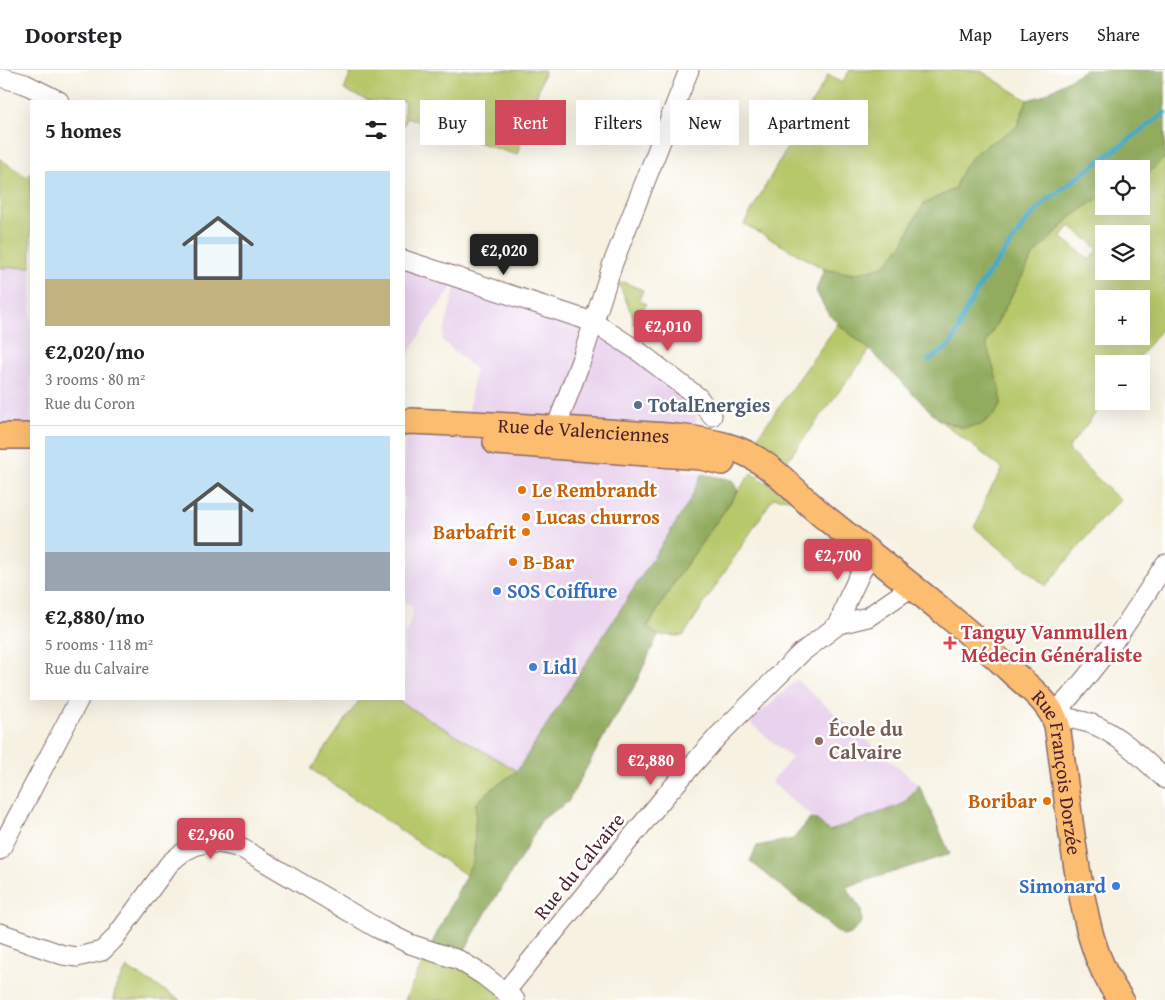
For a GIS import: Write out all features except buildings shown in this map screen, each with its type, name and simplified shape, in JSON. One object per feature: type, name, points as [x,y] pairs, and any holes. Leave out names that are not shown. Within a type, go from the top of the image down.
[{"type":"main road","name":"Rue de Valenciennes","points":[[405,422],[555,437],[701,457],[735,466],[756,467]]},
{"type":"main road","name":"Rue de Valenciennes","points":[[405,433],[555,437]]},
{"type":"main road","points":[[0,436],[30,436]]},
{"type":"main road","name":"Rue François Dorzée","points":[[756,467],[913,586],[1001,661],[1036,693],[1054,714],[1085,917],[1096,956],[1106,978],[1121,1000]]},
{"type":"street","points":[[555,437],[613,263],[689,70]]},
{"type":"street","points":[[2,77],[28,77],[58,100]]},
{"type":"street","points":[[405,260],[594,322],[638,351],[698,397],[712,416]]},
{"type":"street","points":[[839,624],[847,601],[870,553]]},
{"type":"street","points":[[1165,564],[1106,652],[1054,714],[1092,724],[1110,734],[1124,743],[1165,779]]},
{"type":"street","name":"Rue du Calvaire","points":[[510,996],[666,795],[718,736],[801,653],[839,624],[868,617],[913,586]]},
{"type":"street","points":[[0,850],[78,700]]},
{"type":"street","points":[[0,933],[63,955],[77,957],[102,951],[114,939],[169,864],[191,846],[204,843],[219,843],[243,849],[377,928],[410,944],[460,960],[510,996]]},
{"type":"shaded area","points":[[405,260],[593,322],[698,397],[696,423],[711,432],[467,424],[475,369],[442,340],[457,280],[430,318],[405,360]]},
{"type":"shaded area","points":[[30,267],[30,436],[0,436],[0,268]]},
{"type":"shaded area","points":[[405,433],[590,449],[702,474],[689,502],[517,771],[397,700],[405,700],[405,634],[408,629],[413,607],[405,602]]},
{"type":"shaded area","name":"École du Calvaire","points":[[796,680],[919,785],[903,804],[829,831],[771,782],[792,758],[750,723]]},
{"type":"green space","points":[[352,70],[545,70],[535,100],[495,100],[495,145],[520,145],[517,155],[485,145],[485,100],[420,100],[420,123],[407,117],[405,122],[405,100],[368,100],[344,90]]},
{"type":"green space","points":[[850,70],[979,70],[1027,100],[1017,127],[979,150],[965,165],[954,189],[924,204],[903,244],[884,266],[854,274],[824,269],[744,224],[789,145],[868,145],[868,100],[814,100],[828,75],[842,83]]},
{"type":"green space","points":[[1085,70],[1165,70],[1165,157],[1150,172],[1150,160],[1095,160],[1095,200],[1071,217],[1033,256],[986,343],[1000,390],[1001,403],[996,413],[981,425],[963,428],[938,419],[870,350],[838,324],[827,312],[816,291],[824,269],[854,274],[884,266],[903,244],[924,204],[954,189],[965,165],[979,150],[1017,127],[1027,100],[1042,96]]},
{"type":"green space","points":[[1165,157],[1165,324],[1150,343],[1150,290],[1095,290],[1095,345],[1149,345],[1141,355],[1095,355],[1095,410],[1098,410],[1069,447],[1070,452],[1120,500],[1098,523],[1046,586],[974,527],[979,519],[985,498],[1003,469],[938,419],[963,428],[990,362],[986,343],[1033,256],[1071,217],[1095,200],[1095,215],[1150,215],[1150,172]]},
{"type":"green space","points":[[0,159],[27,177],[30,173],[30,267],[0,268]]},
{"type":"green space","points":[[623,282],[643,290],[639,300],[646,304],[633,325],[633,317],[619,284]]},
{"type":"green space","points":[[838,324],[870,350],[778,473],[746,453]]},
{"type":"green space","points":[[751,473],[793,499],[773,498],[683,636],[658,635],[647,628],[677,578]]},
{"type":"green space","points":[[702,474],[732,480],[738,491],[677,578],[647,627],[658,635],[634,687],[604,736],[568,802],[542,819],[459,960],[429,949],[474,859],[476,803],[517,771],[689,502]]},
{"type":"green space","points":[[359,700],[397,700],[517,771],[476,803],[474,859],[466,875],[311,769]]},
{"type":"green space","points":[[919,785],[950,854],[846,887],[861,909],[862,922],[851,934],[843,936],[750,861],[757,846],[793,839],[810,819],[817,820],[829,831],[903,804]]},
{"type":"green space","points":[[429,949],[505,992],[499,1000],[405,1000]]},
{"type":"green space","points":[[127,968],[180,1000],[113,1000],[116,986]]},
{"type":"waterway","points":[[929,360],[949,346],[981,284],[1029,218],[1047,200],[1165,113]]},
{"type":"place","name":"TotalEnergies","points":[[638,405]]},
{"type":"place","name":"Le Rembrandt","points":[[522,490]]},
{"type":"place","name":"Lucas churros","points":[[526,517]]},
{"type":"place","name":"Barbafrit","points":[[526,532]]},
{"type":"place","name":"B-Bar","points":[[513,562]]},
{"type":"place","name":"SOS Coiffure","points":[[497,591]]},
{"type":"place","name":"Tanguy Vanmullen Médecin Généraliste","points":[[950,643]]},
{"type":"place","name":"Lidl","points":[[533,667]]},
{"type":"place","name":"École du Calvaire","points":[[819,741]]},
{"type":"place","name":"Boribar","points":[[1047,801]]},
{"type":"place","name":"Simonard","points":[[1116,886]]}]
